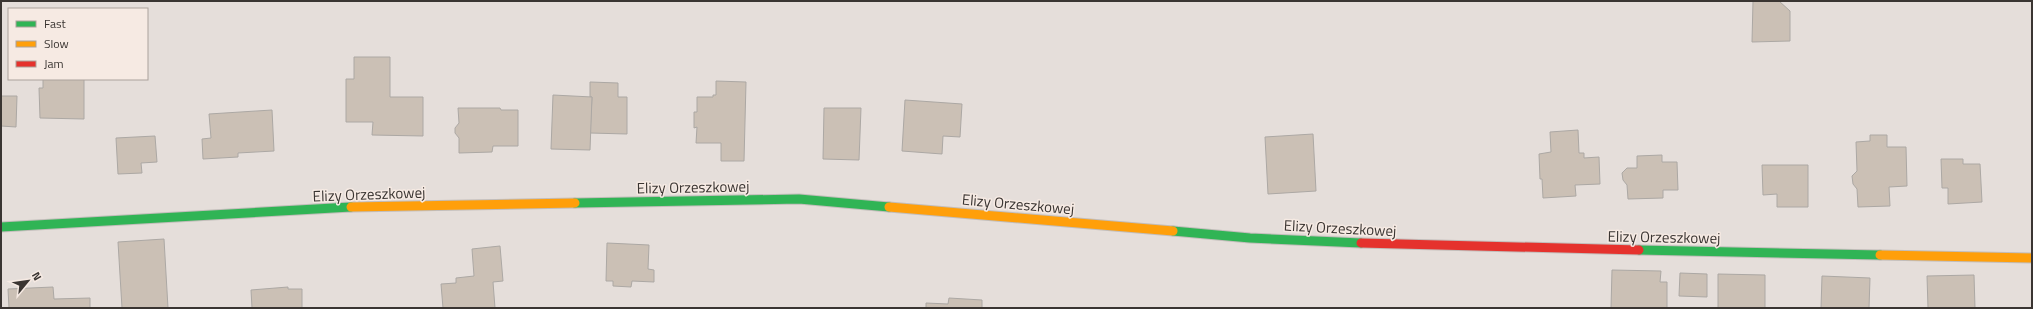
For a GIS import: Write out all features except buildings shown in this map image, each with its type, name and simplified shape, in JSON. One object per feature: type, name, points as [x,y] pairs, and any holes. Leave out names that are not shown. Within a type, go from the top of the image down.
[{"type":"street","name":"Elizy Orzeszkowej","points":[[1,227],[354,207],[799,199],[1250,238],[1427,246],[2032,258]]},
{"type":"traffic: fast","points":[[575,203],[799,199],[889,207]]},
{"type":"traffic: fast","points":[[1,227],[351,207]]},
{"type":"traffic: fast","points":[[1173,231],[1250,238],[1361,243]]},
{"type":"traffic: fast","points":[[1639,250],[1880,255]]},
{"type":"traffic: slow","points":[[351,207],[575,203]]},
{"type":"traffic: slow","points":[[889,207],[1173,231]]},
{"type":"traffic: slow","points":[[1880,255],[2032,258]]},
{"type":"traffic: jam","points":[[1361,243],[1639,250]]}]
